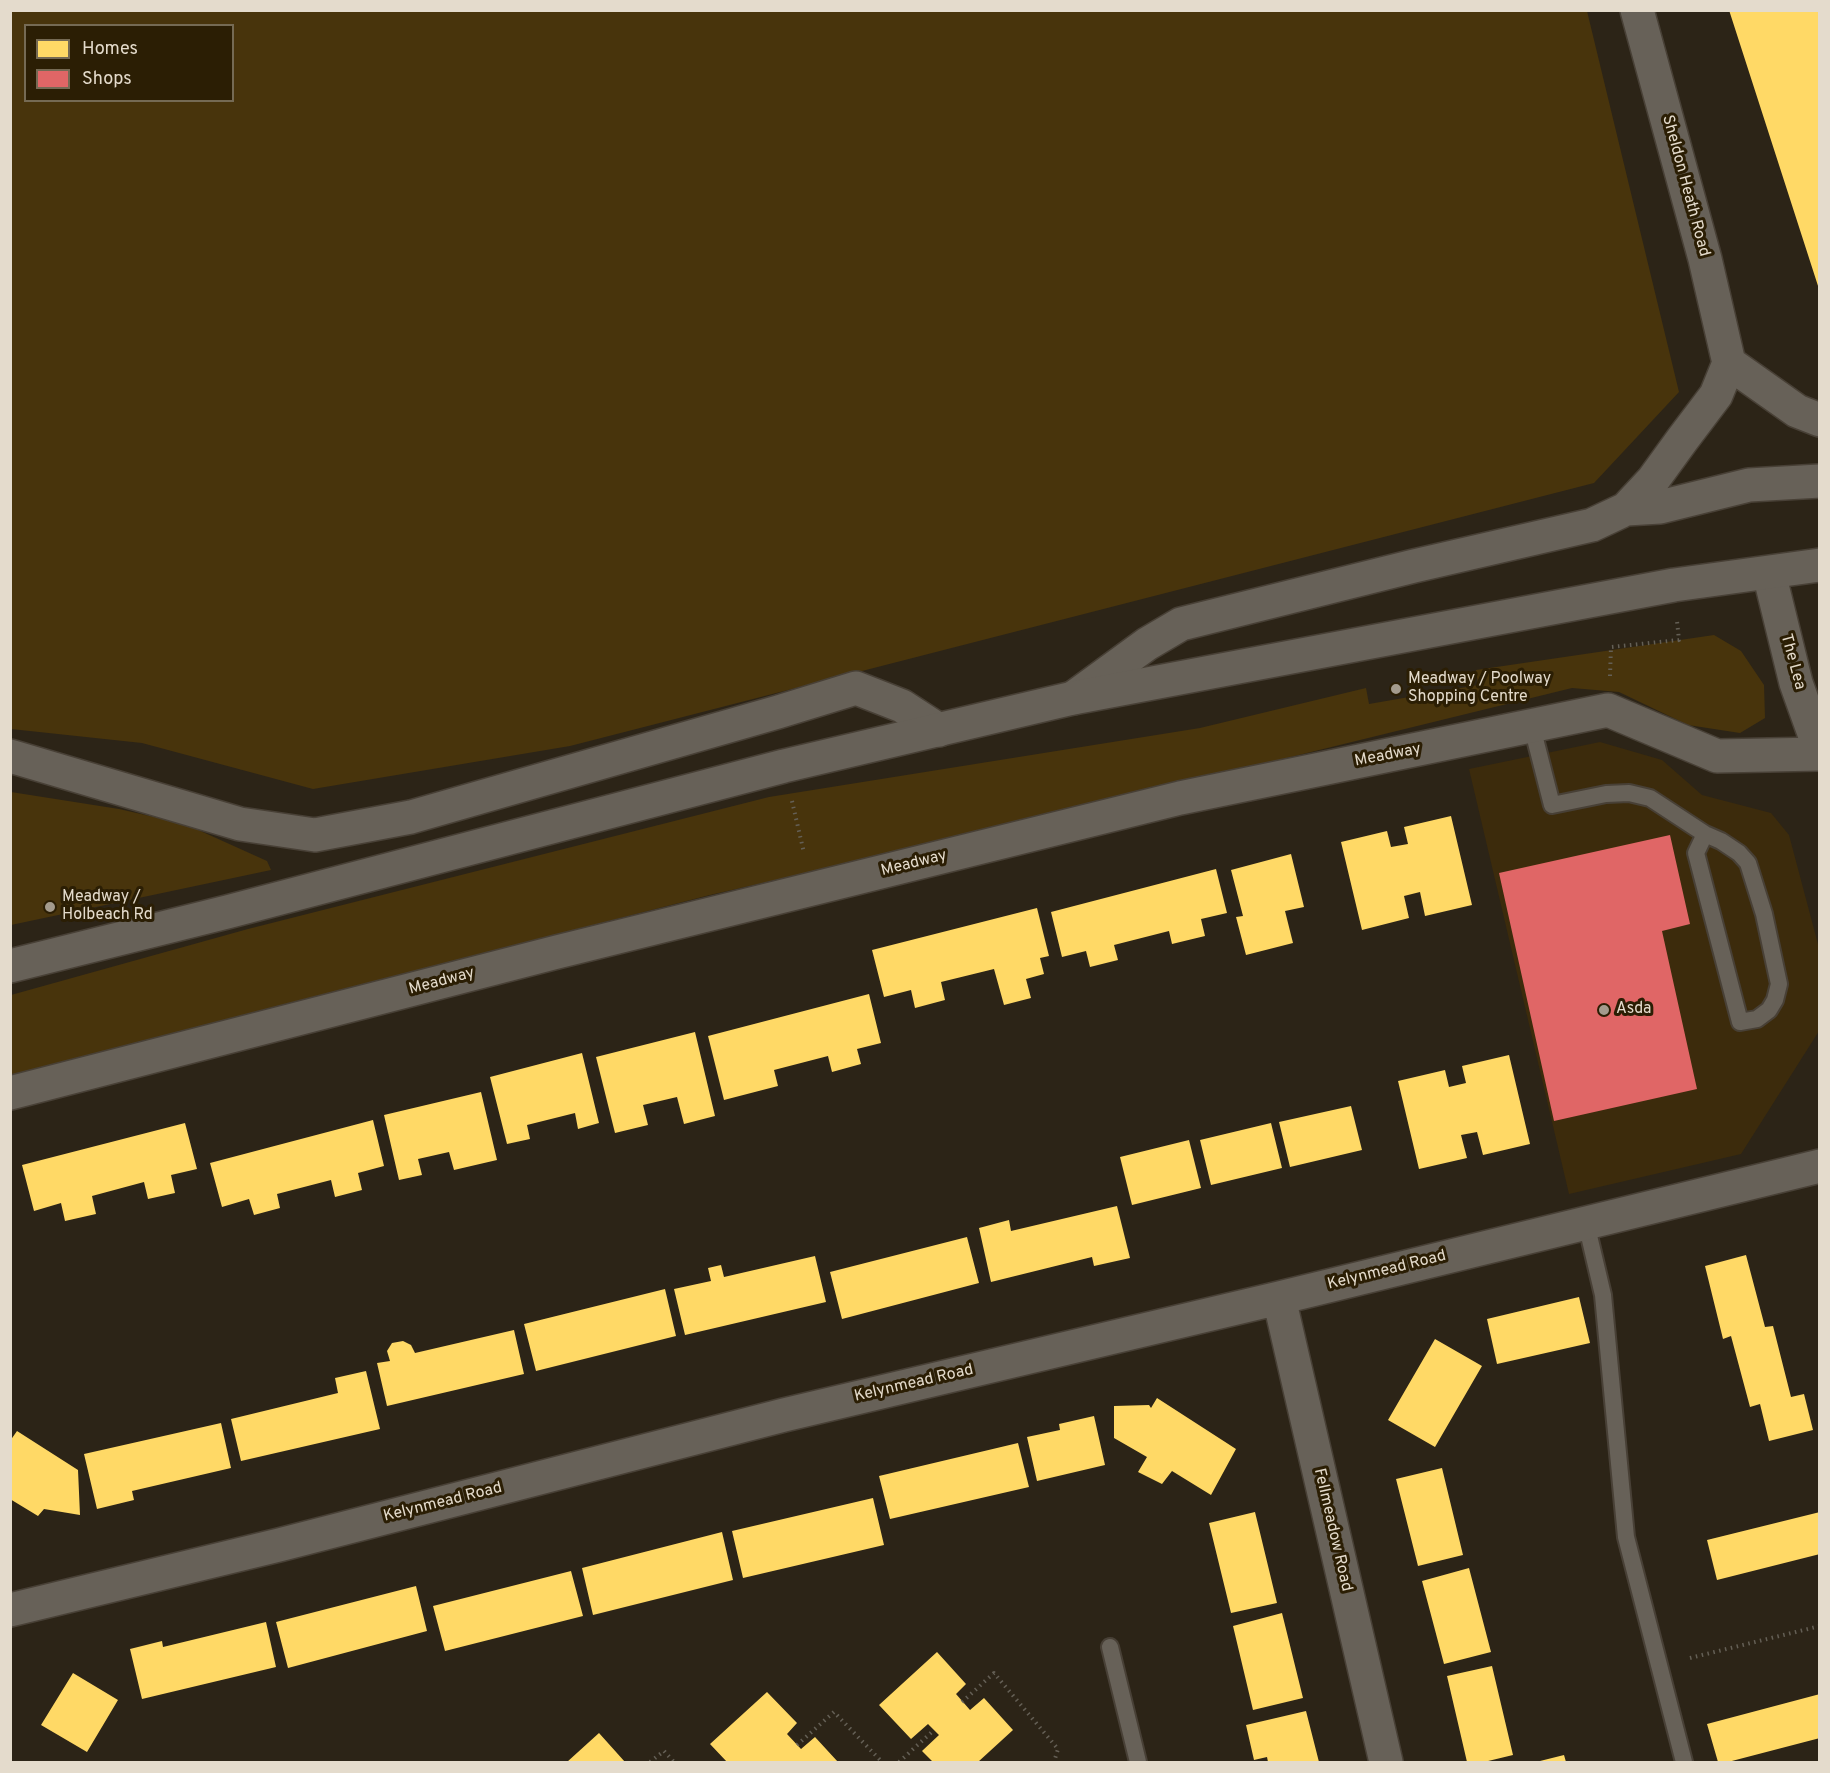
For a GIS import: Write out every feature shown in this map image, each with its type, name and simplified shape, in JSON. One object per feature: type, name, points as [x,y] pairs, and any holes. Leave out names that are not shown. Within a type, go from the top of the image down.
[{"type":"street","name":"Sheldon Heath Road","points":[[1637,10],[1705,259],[1729,363]]},
{"type":"street","points":[[1626,509],[1653,480],[1716,395],[1729,363],[1797,411],[1820,420]]},
{"type":"street","points":[[1073,698],[1147,644],[1181,624],[1414,566],[1592,525],[1626,509],[1660,507],[1749,485],[1820,481]]},
{"type":"street","points":[[10,966],[227,912],[784,766],[1073,698],[1674,585],[1820,566]]},
{"type":"street","name":"The Lea","points":[[1769,573],[1796,683],[1820,752]]},
{"type":"street","points":[[10,756],[240,824],[315,835],[411,817],[856,688],[902,706],[939,730]]},
{"type":"street","name":"Meadway","points":[[10,1093],[557,952],[1180,798],[1608,710],[1717,756],[1820,752]]},
{"type":"street","name":"Kelynmead Road","points":[[10,1610],[290,1542],[784,1415],[1279,1298],[1820,1166]]},
{"type":"street","name":"Fellmeadow Road","points":[[1279,1298],[1386,1762]]},
{"type":"lane","points":[[1532,727],[1552,805],[1606,794],[1629,793],[1650,798],[1705,834],[1721,841],[1739,853],[1748,863],[1764,914],[1779,984],[1775,1000],[1769,1010],[1757,1019],[1740,1022],[1696,853],[1705,834]]},
{"type":"lane","points":[[1586,1222],[1603,1294],[1626,1537],[1684,1762]]},
{"type":"lane","points":[[1110,1647],[1138,1762]]},
{"type":"path","points":[[1690,1658],[1820,1626]]},
{"type":"path","points":[[962,1701],[994,1673],[1058,1749],[1054,1762]]},
{"type":"path","points":[[797,1745],[834,1712],[882,1762]]},
{"type":"path","points":[[898,1762],[934,1730]]},
{"type":"path","points":[[650,1762],[663,1751],[674,1762]]},
{"type":"shaded area","points":[[10,11],[1587,11],[1679,392],[1594,483],[570,746],[313,789],[142,743],[11,729]]},
{"type":"shaded area","points":[[1714,635],[1741,651],[1764,685],[1765,718],[1740,733],[1688,725],[1619,692],[1572,688],[981,833],[710,895],[235,1017],[11,1083],[11,995],[248,929],[769,797],[1200,728],[1366,688],[1369,704],[1478,685],[1476,670]]},
{"type":"shaded area","points":[[1600,742],[1662,760],[1702,795],[1771,813],[1789,835],[1819,948],[1819,1031],[1741,1154],[1569,1194],[1469,769]]},
{"type":"shaded area","points":[[11,792],[119,809],[185,824],[267,861],[271,870],[11,925]]},
{"type":"building: Homes","points":[[1729,10],[1820,10],[1820,289],[1819,289]]},
{"type":"building: Homes","points":[[1451,816],[1472,905],[1425,916],[1420,892],[1404,896],[1409,918],[1362,930],[1341,842],[1387,831],[1391,847],[1408,844],[1404,827]]},
{"type":"building: Homes","points":[[1291,854],[1304,907],[1285,911],[1293,943],[1246,955],[1236,917],[1243,916],[1231,870]]},
{"type":"building: Homes","points":[[1216,869],[1227,913],[1201,919],[1205,936],[1172,944],[1169,931],[1114,945],[1118,960],[1090,967],[1086,951],[1062,957],[1051,912]]},
{"type":"building: Homes","points":[[1037,908],[1049,956],[1040,958],[1044,974],[1026,979],[1031,998],[1004,1005],[994,969],[941,982],[945,1000],[915,1008],[911,990],[884,997],[872,950]]},
{"type":"building: Homes","points":[[869,994],[881,1043],[857,1049],[861,1064],[832,1072],[828,1056],[774,1070],[778,1086],[724,1100],[708,1036]]},
{"type":"building: Homes","points":[[695,1032],[715,1116],[684,1124],[677,1097],[643,1105],[648,1125],[615,1133],[596,1057]]},
{"type":"building: Homes","points":[[582,1053],[599,1123],[578,1129],[575,1113],[527,1125],[530,1139],[507,1144],[490,1077]]},
{"type":"building: Homes","points":[[1509,1055],[1530,1144],[1483,1155],[1477,1132],[1461,1135],[1467,1158],[1419,1169],[1398,1081],[1445,1070],[1449,1087],[1466,1083],[1462,1066]]},
{"type":"building: Homes","points":[[481,1092],[497,1160],[454,1170],[449,1152],[418,1159],[422,1175],[399,1180],[384,1115]]},
{"type":"building: Homes","points":[[1351,1106],[1362,1150],[1290,1167],[1279,1122]]},
{"type":"building: Homes","points":[[373,1120],[384,1166],[358,1173],[362,1190],[335,1197],[331,1180],[277,1194],[280,1208],[254,1215],[249,1199],[222,1207],[210,1163]]},
{"type":"building: Homes","points":[[185,1123],[197,1169],[171,1175],[175,1193],[148,1199],[144,1182],[92,1196],[96,1214],[65,1221],[61,1203],[34,1211],[22,1165]]},
{"type":"building: Homes","points":[[1271,1123],[1282,1168],[1211,1185],[1200,1140]]},
{"type":"building: Homes","points":[[1189,1140],[1201,1188],[1132,1205],[1120,1157]]},
{"type":"building: Homes","points":[[1117,1206],[1130,1258],[1094,1266],[1092,1257],[991,1282],[979,1228],[1009,1220],[1011,1231]]},
{"type":"building: Homes","points":[[967,1237],[979,1283],[842,1319],[830,1272]]},
{"type":"building: Homes","points":[[1746,1255],[1765,1327],[1773,1326],[1791,1397],[1804,1394],[1813,1430],[1769,1441],[1760,1404],[1750,1407],[1731,1336],[1723,1339],[1705,1266]]},
{"type":"building: Homes","points":[[815,1256],[826,1302],[685,1335],[674,1289],[711,1281],[708,1268],[721,1265],[724,1277]]},
{"type":"building: Homes","points":[[665,1289],[676,1336],[536,1371],[524,1324]]},
{"type":"building: Homes","points":[[1579,1297],[1590,1343],[1497,1364],[1487,1319]]},
{"type":"building: Homes","points":[[514,1330],[524,1374],[387,1406],[377,1363],[390,1361],[387,1351],[392,1343],[403,1341],[411,1345],[415,1353]]},
{"type":"building: Homes","points":[[1435,1339],[1482,1366],[1435,1447],[1388,1420]]},
{"type":"building: Homes","points":[[366,1371],[380,1429],[241,1461],[231,1419],[338,1393],[335,1378]]},
{"type":"building: Homes","points":[[1157,1398],[1236,1449],[1211,1495],[1172,1471],[1162,1484],[1138,1472],[1147,1457],[1114,1438],[1114,1406],[1149,1405],[1151,1408]]},
{"type":"building: Homes","points":[[1094,1416],[1105,1465],[1037,1481],[1027,1437],[1060,1430],[1059,1424]]},
{"type":"building: Homes","points":[[221,1423],[231,1468],[132,1491],[134,1500],[97,1509],[84,1454]]},
{"type":"building: Homes","points":[[17,1431],[78,1470],[80,1515],[44,1509],[38,1516],[10,1499],[10,1441]]},
{"type":"building: Homes","points":[[1018,1443],[1029,1487],[890,1519],[879,1476]]},
{"type":"building: Homes","points":[[1442,1468],[1463,1555],[1418,1566],[1396,1479]]},
{"type":"building: Homes","points":[[873,1498],[884,1545],[743,1578],[732,1531]]},
{"type":"building: Homes","points":[[1255,1512],[1277,1603],[1231,1613],[1209,1523]]},
{"type":"building: Homes","points":[[1820,1512],[1820,1554],[1717,1580],[1707,1540]]},
{"type":"building: Homes","points":[[722,1532],[733,1580],[593,1615],[582,1568]]},
{"type":"building: Homes","points":[[1469,1568],[1491,1652],[1444,1664],[1422,1581]]},
{"type":"building: Homes","points":[[571,1571],[583,1616],[445,1651],[433,1606]]},
{"type":"building: Homes","points":[[416,1586],[427,1631],[288,1668],[276,1622]]},
{"type":"building: Homes","points":[[1282,1613],[1303,1698],[1253,1710],[1233,1626]]},
{"type":"building: Homes","points":[[266,1622],[276,1667],[142,1699],[130,1649],[162,1641],[163,1647]]},
{"type":"building: Homes","points":[[937,1652],[966,1684],[956,1694],[970,1710],[984,1698],[1013,1730],[978,1762],[933,1762],[922,1751],[939,1735],[928,1724],[911,1739],[879,1705]]},
{"type":"building: Homes","points":[[1492,1666],[1513,1755],[1484,1762],[1467,1762],[1447,1676]]},
{"type":"building: Homes","points":[[73,1673],[118,1700],[87,1752],[41,1725]]},
{"type":"building: Homes","points":[[767,1692],[797,1723],[787,1734],[801,1749],[815,1737],[838,1762],[727,1762],[710,1744]]},
{"type":"building: Homes","points":[[1820,1694],[1820,1738],[1728,1762],[1718,1762],[1707,1724]]},
{"type":"building: Homes","points":[[1306,1711],[1319,1762],[1268,1762],[1267,1757],[1254,1760],[1246,1725]]},
{"type":"building: Homes","points":[[599,1733],[625,1762],[567,1762]]},
{"type":"building: Homes","points":[[1564,1755],[1566,1762],[1536,1762]]},
{"type":"building: Shops","name":"Asda","points":[[1670,835],[1690,924],[1662,931],[1697,1089],[1554,1121],[1499,873]]},
{"type":"place","name":"Meadway / Poolway Shopping Centre","points":[[1396,689]]},
{"type":"place","name":"Meadway / Holbeach Rd","points":[[50,907]]},
{"type":"place","name":"Asda","points":[[1604,1010]]}]
